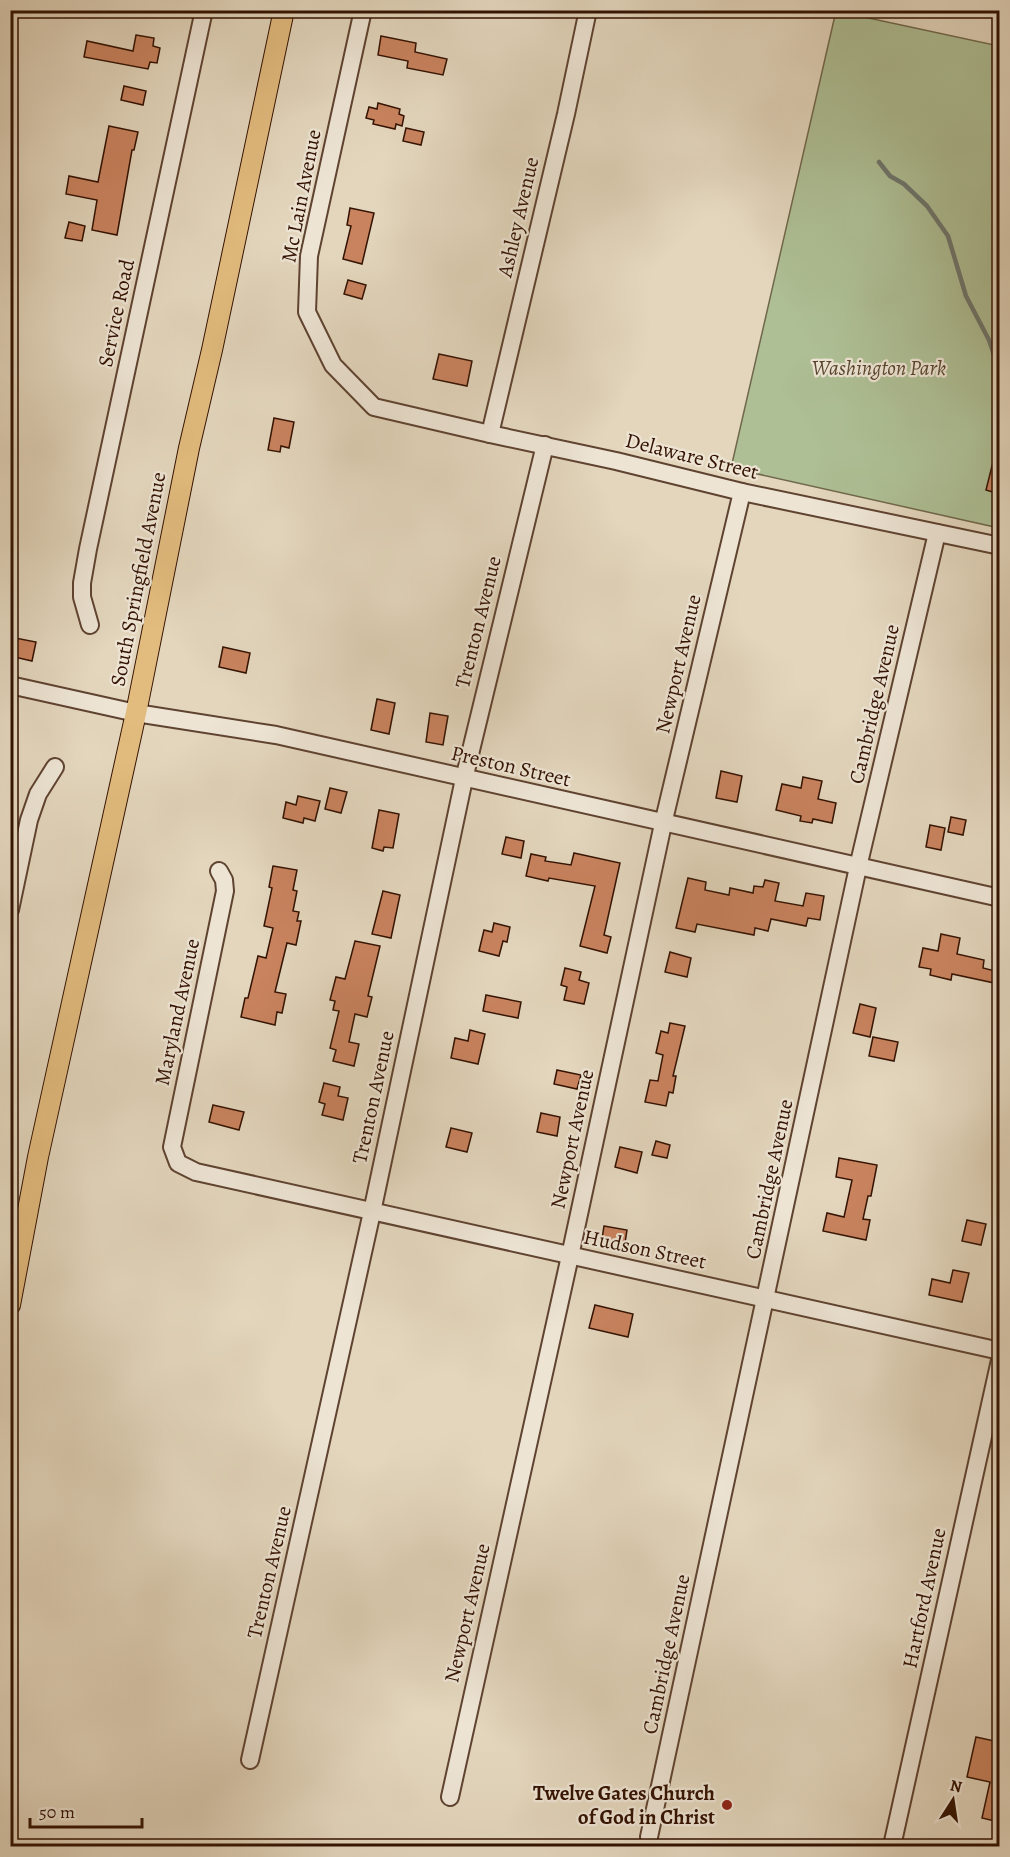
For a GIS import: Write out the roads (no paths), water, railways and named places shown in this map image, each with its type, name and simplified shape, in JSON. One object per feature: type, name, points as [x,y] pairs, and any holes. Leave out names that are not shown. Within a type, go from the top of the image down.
[{"type":"main road","name":"South Springfield Avenue","points":[[10,1305],[38,1157],[136,713],[189,448],[284,10]]},
{"type":"street","name":"Service Road","points":[[90,626],[82,597],[88,549],[204,10]]},
{"type":"street","name":"Mc Lain Avenue","points":[[363,10],[309,256],[307,312],[333,365],[374,406]]},
{"type":"street","name":"Ashley Avenue","points":[[490,434],[566,114],[588,10]]},
{"type":"street","name":"Delaware Street","points":[[374,406],[742,492],[999,546]]},
{"type":"street","name":"Trenton Avenue","points":[[250,1760],[372,1212],[464,779],[545,445]]},
{"type":"street","name":"Newport Avenue","points":[[450,1797],[663,824],[742,492]]},
{"type":"street","name":"Cambridge Avenue","points":[[649,1837],[858,867],[937,532]]},
{"type":"street","name":"Preston Street","points":[[10,685],[136,713],[276,735],[999,898]]},
{"type":"street","points":[[10,910],[29,820],[38,794],[55,767]]},
{"type":"street","name":"Maryland Avenue","points":[[178,1163],[172,1147],[225,891],[224,880],[219,871]]},
{"type":"street","name":"Hudson Street","points":[[178,1163],[196,1172],[999,1351]]},
{"type":"street","name":"Hartford Avenue","points":[[892,1846],[999,1359]]},
{"type":"waterway","points":[[879,162],[890,176],[904,184],[927,206],[948,236],[966,296],[989,340],[1000,372]]},
{"type":"place","name":"Twelve Gates Church of God in Christ","points":[[727,1805]]},
{"type":"park label","name":"Washington Park","points":[[879,368]]}]
